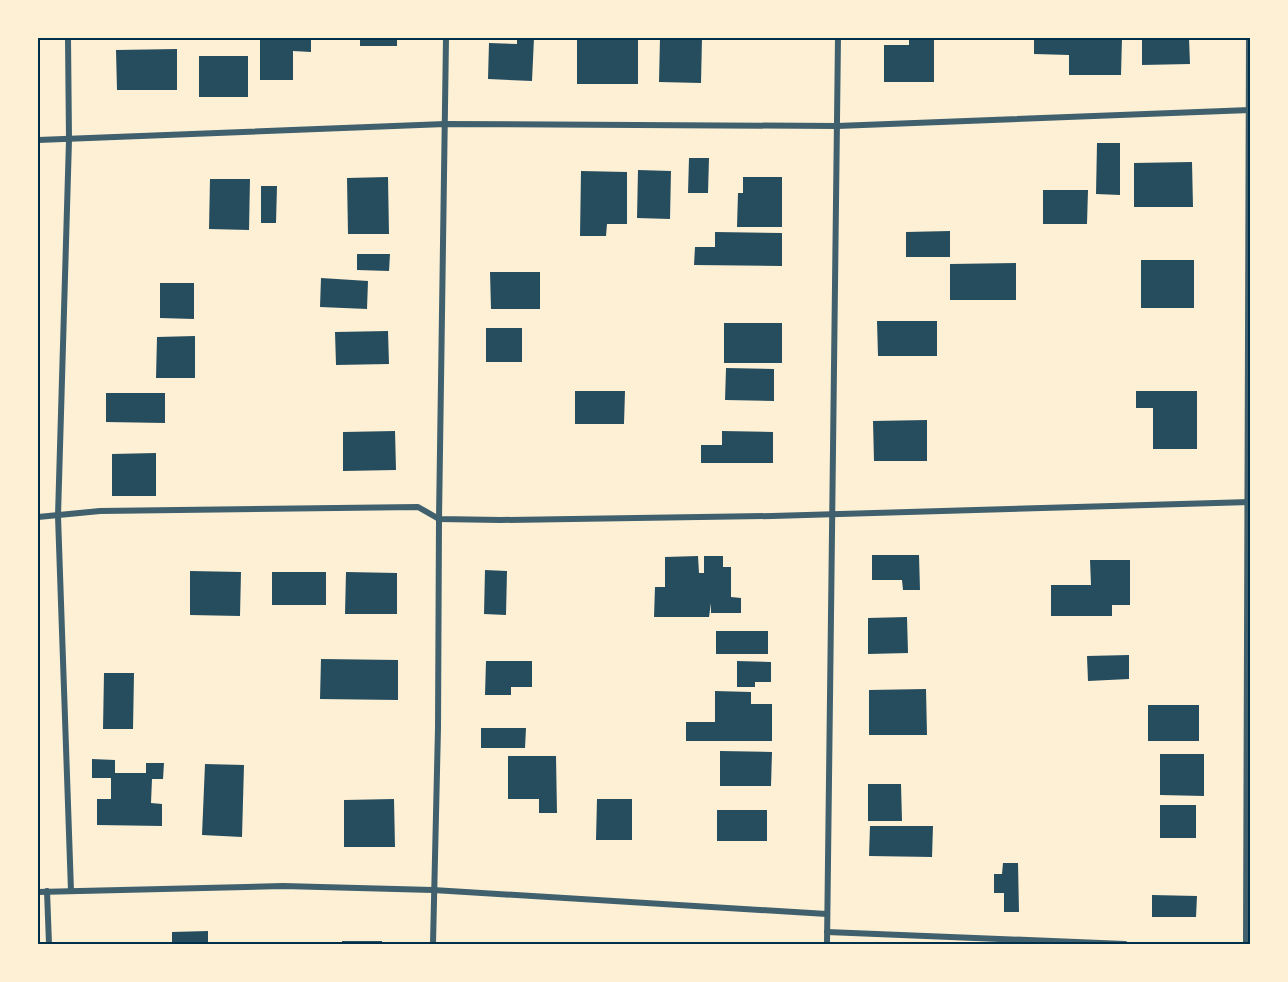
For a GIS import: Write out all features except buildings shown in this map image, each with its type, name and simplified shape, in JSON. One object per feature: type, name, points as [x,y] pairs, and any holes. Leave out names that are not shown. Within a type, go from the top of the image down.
[{"type":"street","points":[[68,38],[69,140],[58,516],[71,891]]},
{"type":"street","points":[[433,945],[438,728],[446,38]]},
{"type":"street","points":[[827,945],[838,38]]},
{"type":"street","points":[[1246,945],[1250,38]]},
{"type":"street","points":[[38,141],[445,124],[837,126],[1250,110]]},
{"type":"street","points":[[38,517],[100,511],[417,507],[439,519],[513,520],[832,514],[1249,502]]},
{"type":"street","points":[[38,892],[283,886],[433,890],[827,914]]},
{"type":"street","points":[[48,891],[50,945]]},
{"type":"street","points":[[827,932],[1125,945]]}]
